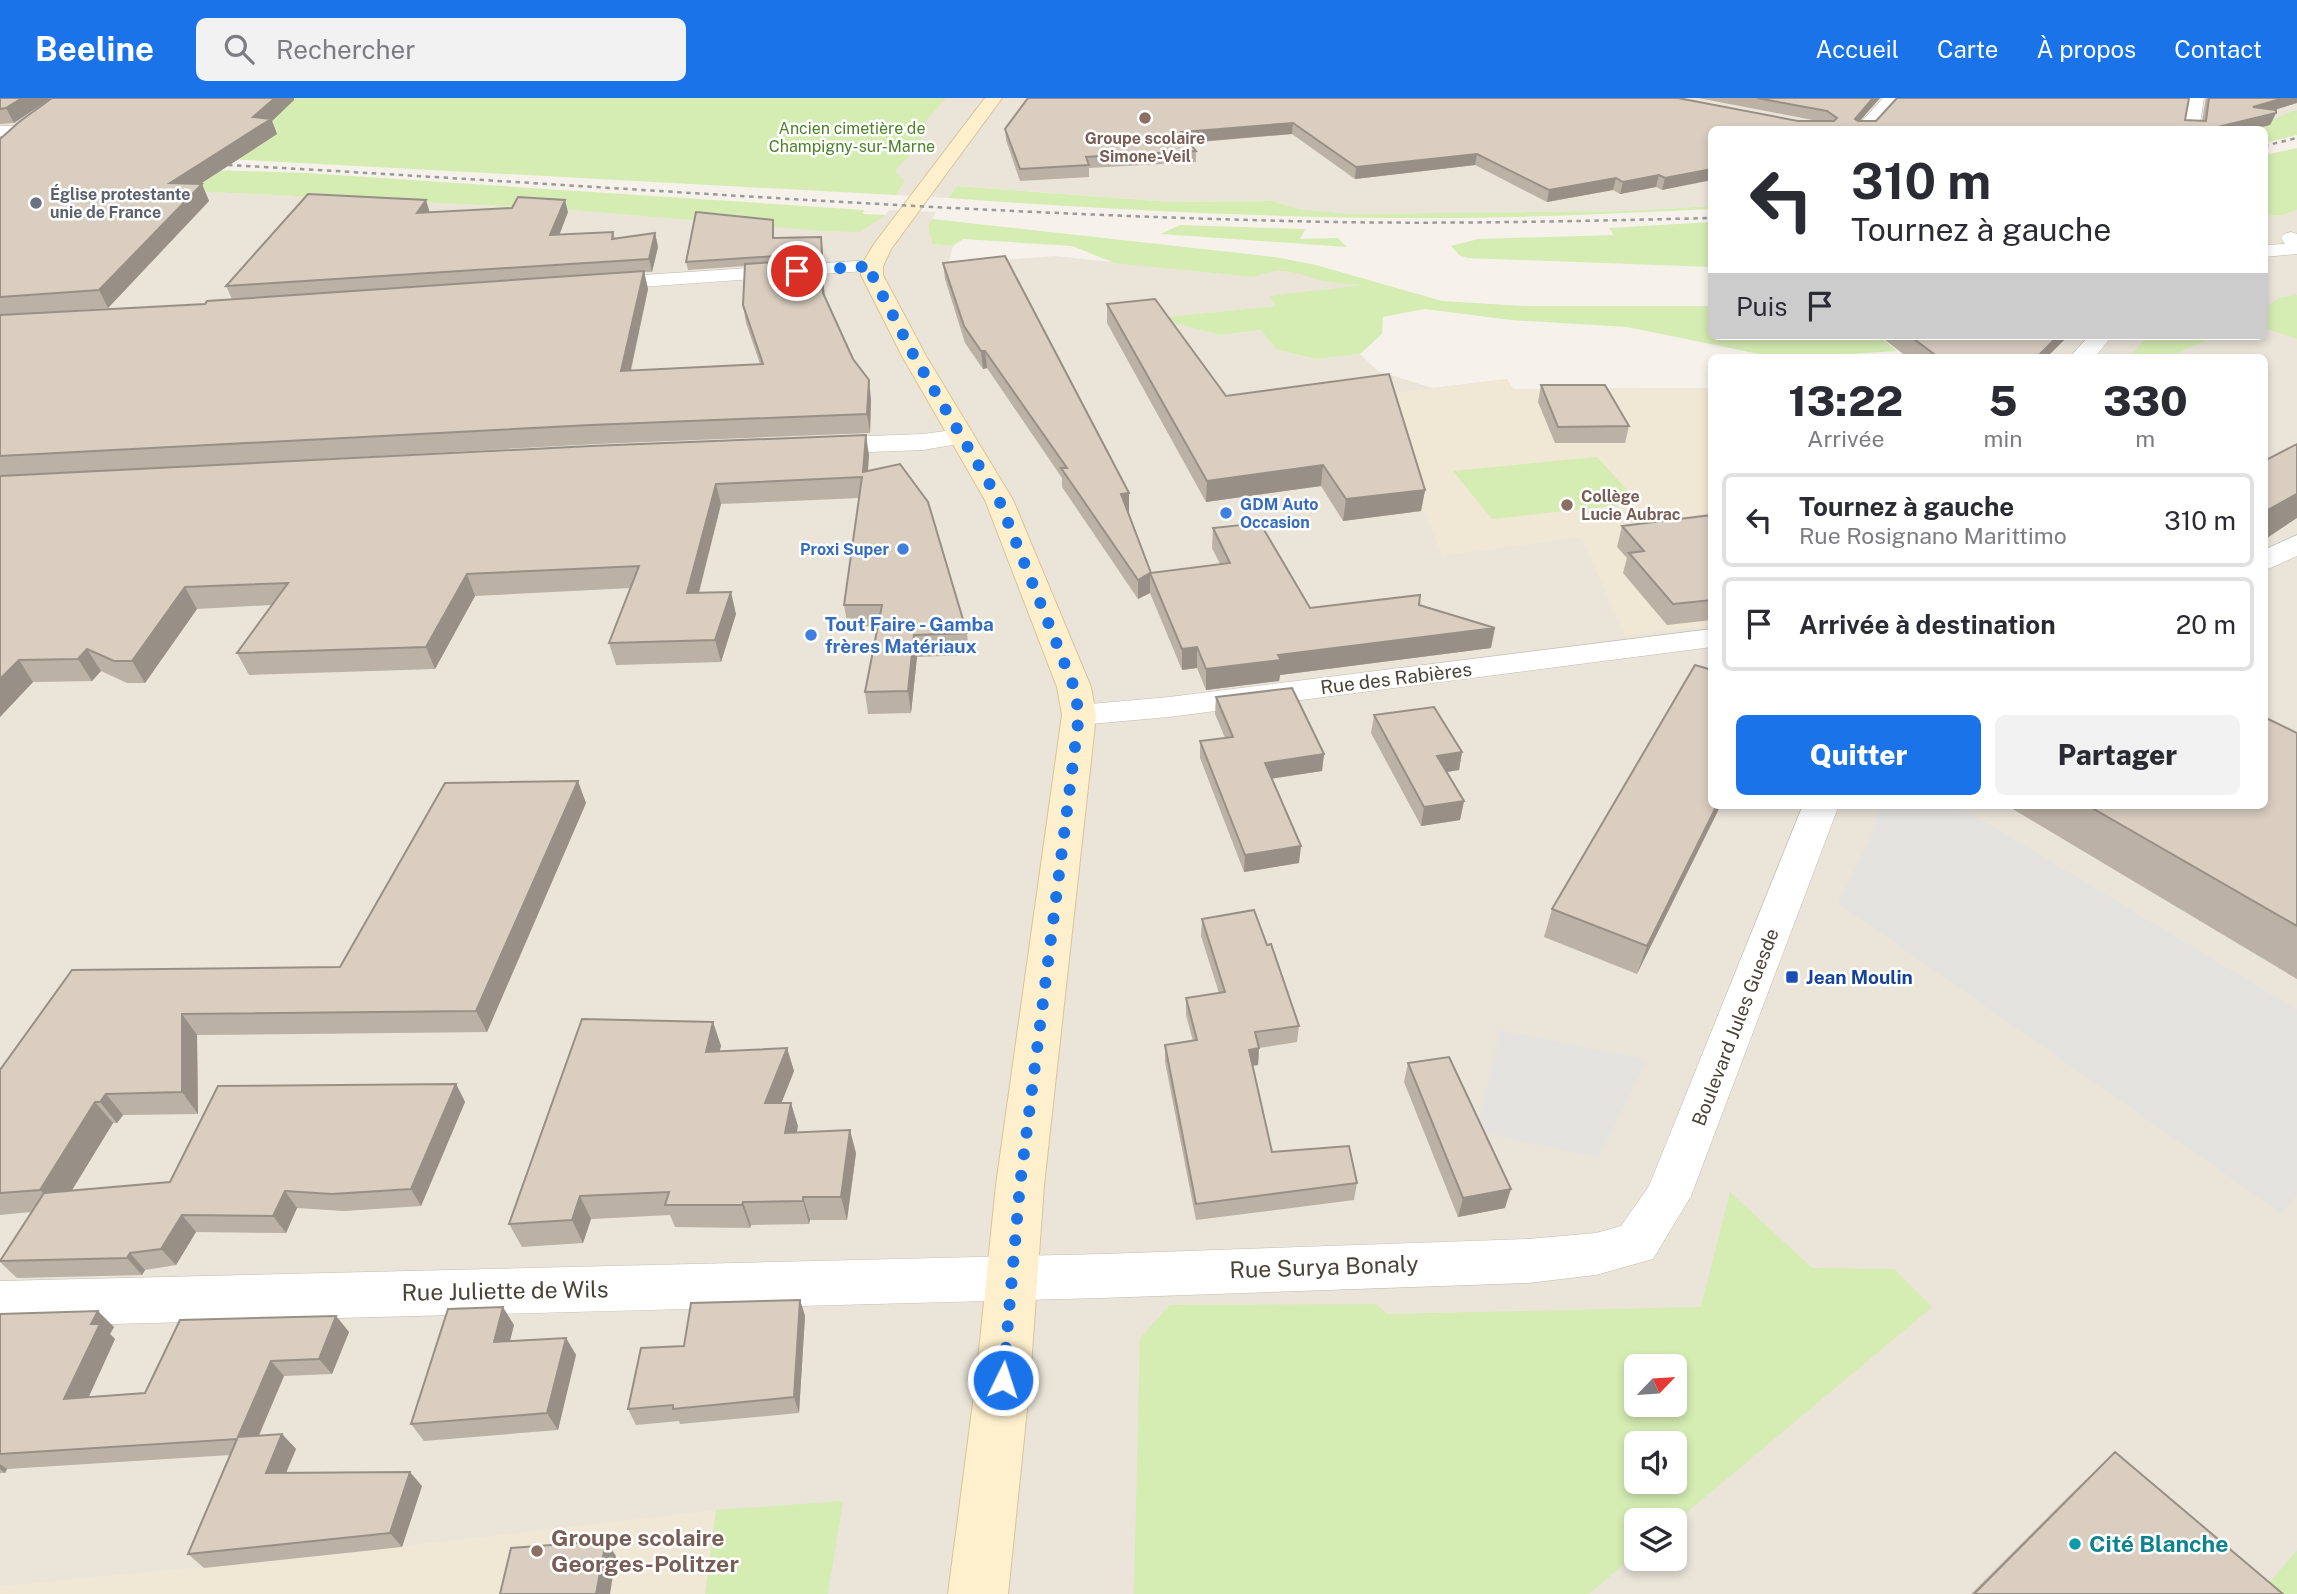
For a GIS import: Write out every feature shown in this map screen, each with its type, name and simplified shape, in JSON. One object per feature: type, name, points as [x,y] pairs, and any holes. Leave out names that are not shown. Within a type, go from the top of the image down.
[{"type":"main road","points":[[978,1594],[1003,1380],[1010,1278],[1079,715],[1074,687],[999,500],[914,356],[872,275],[872,266],[881,248],[994,98]]},
{"type":"street","points":[[1866,126],[1892,98]]},
{"type":"street","points":[[2191,126],[2196,98]]},
{"type":"street","points":[[0,131],[19,131]]},
{"type":"street","points":[[578,286],[872,266]]},
{"type":"street","points":[[2085,354],[2097,340]]},
{"type":"street","points":[[785,447],[923,442],[961,437]]},
{"type":"street","points":[[2268,560],[2297,544]]},
{"type":"street","name":"Rue des Rabières","points":[[1079,715],[1169,707],[1708,639]]},
{"type":"street","name":"Boulevard Jules Guesde","points":[[1636,1244],[1668,1196],[1819,809]]},
{"type":"street","name":"Rue Surya Bonaly","points":[[1010,1278],[1528,1261],[1596,1254],[1636,1244]]},
{"type":"street","name":"Rue Juliette de Wils","points":[[0,1304],[1010,1278]]},
{"type":"shaded area","points":[[0,98],[2297,98],[2297,111],[2255,126],[1708,126],[1708,206],[1627,211],[1350,214],[1299,209],[1272,201],[1172,202],[958,186],[948,198],[896,195],[905,182],[0,137]]},
{"type":"shaded area","points":[[0,185],[190,191],[560,209],[696,220],[886,215],[889,210],[936,212],[928,225],[932,244],[953,246],[948,264],[1055,256],[1253,277],[1272,270],[1289,270],[1329,282],[1368,286],[1270,296],[1277,306],[1159,318],[1220,335],[1262,330],[1277,350],[1317,359],[1360,354],[1378,371],[1432,388],[1507,379],[1513,389],[1708,388],[1708,809],[2268,809],[2268,354],[2049,354],[2062,340],[2268,340],[2268,216],[2283,215],[2297,210],[2297,1594],[0,1594]]},
{"type":"shaded area","name":"Collège Lucie Aubrac","points":[[1507,379],[1513,389],[1708,388],[1708,625],[1625,636],[1581,537],[1442,556],[1410,474],[1387,394]]},
{"type":"shaded area","points":[[1879,809],[1964,809],[2297,1010],[2297,1195],[2281,1213],[1838,903],[1871,837]]},
{"type":"shaded area","points":[[1500,1030],[1647,1060],[1599,1157],[1477,1132]]},
{"type":"shaded area","name":"Groupe scolaire Georges-Politzer","points":[[716,1510],[705,1594],[0,1594],[0,1586],[325,1555]]},
{"type":"green space","name":"Ancien cimetière de Champigny-sur-Marne","points":[[295,98],[946,98],[928,118],[919,145],[895,171],[905,182],[896,195],[135,154],[250,139]]},
{"type":"green space","points":[[2297,110],[2297,135],[2268,142],[2268,126],[2254,126]]},
{"type":"green space","points":[[2297,148],[2297,210],[2283,215],[2268,216],[2268,154]]},
{"type":"green space","points":[[119,167],[306,173],[864,210],[863,214],[886,215],[860,232],[822,231],[560,209],[190,191]]},
{"type":"green space","points":[[957,186],[1172,202],[1272,201],[1299,209],[1350,214],[1627,211],[1708,206],[1708,209],[1477,218],[1399,218],[1117,209],[948,198]]},
{"type":"green space","points":[[932,219],[1275,257],[1316,265],[1442,301],[1524,306],[1708,306],[1708,340],[1884,340],[1897,351],[1759,354],[1627,327],[1511,320],[1425,309],[1383,317],[1382,334],[1360,354],[1317,359],[1277,350],[1261,330],[1220,335],[1156,318],[1276,306],[1269,296],[1363,285],[1329,282],[1284,271],[1253,277],[1115,263],[1072,246],[963,239],[953,246],[932,244],[928,225]]},
{"type":"green space","points":[[1708,222],[1708,267],[1467,258],[1459,255],[1451,246],[1478,239],[1614,235],[1609,228]]},
{"type":"green space","points":[[1180,225],[1305,229],[1300,239],[1338,238],[1347,247],[1161,234]]},
{"type":"green space","points":[[2297,295],[2297,339],[2268,329],[2268,306],[2278,298]]},
{"type":"green space","points":[[2144,340],[2207,340],[2176,354],[2132,354]]},
{"type":"green space","points":[[1597,457],[1639,503],[1492,519],[1453,471]]},
{"type":"green space","points":[[1730,1192],[1812,1268],[1894,1269],[1932,1307],[1687,1512],[1687,1508],[1624,1508],[1624,1564],[1589,1594],[1134,1594],[1140,1338],[1170,1305],[1376,1304],[1387,1314],[1701,1307]]},
{"type":"green space","points":[[843,1501],[828,1594],[705,1594],[716,1510]]},
{"type":"green space","points":[[2297,1550],[2297,1594],[2260,1594]]},
{"type":"building","points":[[0,98],[22,98],[0,109]]},
{"type":"building","points":[[52,98],[275,98],[253,117],[271,119],[170,183],[202,184],[99,290],[0,297],[0,139]]},
{"type":"building","points":[[1028,98],[1678,98],[1798,121],[1834,121],[1837,118],[1827,111],[1757,98],[1873,98],[1855,119],[1876,121],[1897,98],[2189,98],[2185,120],[2206,121],[2209,98],[2284,98],[2253,107],[2276,110],[2276,113],[2222,126],[1708,126],[1708,170],[1623,182],[1616,178],[1549,190],[1477,154],[1356,167],[1293,123],[1181,132],[1196,151],[1086,157],[1089,165],[1020,169],[1005,129]]},
{"type":"building","points":[[308,194],[426,200],[417,213],[512,208],[518,197],[565,200],[550,235],[613,232],[612,239],[655,233],[649,259],[226,286]]},
{"type":"building","points":[[696,212],[773,220],[773,238],[821,237],[822,253],[686,262]]},
{"type":"building","points":[[1005,256],[1129,493],[1121,494],[1151,573],[1230,563],[1213,528],[1260,523],[1310,608],[1420,595],[1419,605],[1495,628],[1278,655],[1281,660],[1206,669],[1197,647],[1182,649],[1150,573],[1138,580],[1061,468],[1067,468],[985,351],[981,351],[964,326],[943,263]]},
{"type":"building","points":[[820,259],[823,293],[853,359],[869,380],[867,414],[591,425],[0,456],[0,315],[205,304],[207,301],[644,271],[621,371],[763,364],[743,305],[745,264]]},
{"type":"building","points":[[1155,299],[1226,396],[1389,374],[1425,490],[1346,499],[1323,465],[1207,481],[1107,304]]},
{"type":"building","points":[[1915,340],[2054,340],[2040,354],[1934,354]]},
{"type":"building","points":[[1541,385],[1605,385],[1629,426],[1558,427]]},
{"type":"building","points":[[866,435],[863,472],[900,464],[928,502],[967,633],[914,635],[908,691],[865,692],[882,605],[844,605],[862,477],[716,484],[687,593],[731,592],[715,640],[609,643],[639,566],[467,574],[426,647],[237,653],[288,583],[185,587],[132,661],[114,661],[87,649],[78,659],[19,660],[0,679],[0,476]]},
{"type":"building","points":[[2297,444],[2297,494],[2268,510],[2268,459]]},
{"type":"building","points":[[1708,515],[1708,600],[1673,604],[1629,553],[1644,551],[1622,526]]},
{"type":"building","points":[[1695,665],[1708,669],[1708,809],[1715,809],[1647,946],[1552,909]]},
{"type":"building","points":[[1292,688],[1324,754],[1265,763],[1301,846],[1245,855],[1200,741],[1233,737],[1216,697]]},
{"type":"building","points":[[1434,707],[1462,752],[1437,756],[1464,801],[1424,807],[1374,715]]},
{"type":"building","points":[[2268,719],[2297,733],[2297,926],[2094,809],[2268,809]]},
{"type":"building","points":[[578,781],[476,1011],[182,1014],[182,1092],[106,1094],[100,1102],[95,1102],[40,1190],[0,1193],[0,1070],[72,970],[340,967],[445,783]]},
{"type":"building","points":[[1254,910],[1267,945],[1271,944],[1299,1026],[1255,1032],[1259,1048],[1249,1050],[1272,1152],[1349,1146],[1357,1183],[1196,1204],[1165,1045],[1197,1040],[1186,998],[1225,992],[1202,919]]},
{"type":"building","points":[[582,1019],[713,1022],[706,1052],[787,1048],[765,1103],[791,1103],[785,1133],[850,1130],[841,1197],[803,1197],[803,1201],[743,1202],[742,1205],[665,1205],[669,1192],[580,1196],[572,1220],[509,1224]]},
{"type":"building","points":[[1449,1057],[1511,1189],[1463,1198],[1408,1063]]},
{"type":"building","points":[[456,1084],[411,1189],[332,1194],[285,1191],[273,1216],[182,1215],[161,1249],[130,1253],[127,1258],[0,1261],[44,1193],[170,1182],[218,1086]]},
{"type":"building","points":[[800,1300],[794,1397],[673,1409],[673,1405],[628,1409],[641,1348],[684,1346],[691,1303]]},
{"type":"building","points":[[503,1307],[494,1342],[566,1338],[547,1413],[411,1424],[448,1309]]},
{"type":"building","points":[[98,1311],[91,1324],[100,1324],[64,1399],[145,1393],[180,1320],[336,1316],[319,1359],[271,1361],[238,1437],[282,1434],[266,1473],[410,1472],[390,1533],[188,1554],[237,1439],[0,1454],[0,1314]]},
{"type":"building","points":[[2115,1452],[2283,1594],[1974,1594]]},
{"type":"building","points":[[606,1541],[596,1594],[500,1594],[511,1548]]},
{"type":"railway","points":[[2268,145],[2297,138]]},
{"type":"railway","points":[[210,164],[1053,213],[1428,223],[1708,218]]},
{"type":"place","name":"Groupe scolaire Simone-Veil","points":[[1145,118]]},
{"type":"place","name":"Église protestante unie de France","points":[[36,203]]},
{"type":"place","name":"Collège Lucie Aubrac","points":[[1567,505]]},
{"type":"place","name":"GDM Auto Occasion","points":[[1226,513]]},
{"type":"place","name":"Proxi Super","points":[[903,549]]},
{"type":"place","name":"Tout Faire - Gamba frères Matériaux","points":[[811,635]]},
{"type":"place","name":"Jean Moulin","points":[[1792,977]]},
{"type":"place","name":"Cité Blanche","points":[[2075,1544]]},
{"type":"place","name":"Groupe scolaire Georges-Politzer","points":[[537,1551]]},
{"type":"route","points":[[797,271],[872,266],[872,275],[914,356],[999,500],[1074,687],[1079,715],[1020,1185],[1003,1380]]}]
